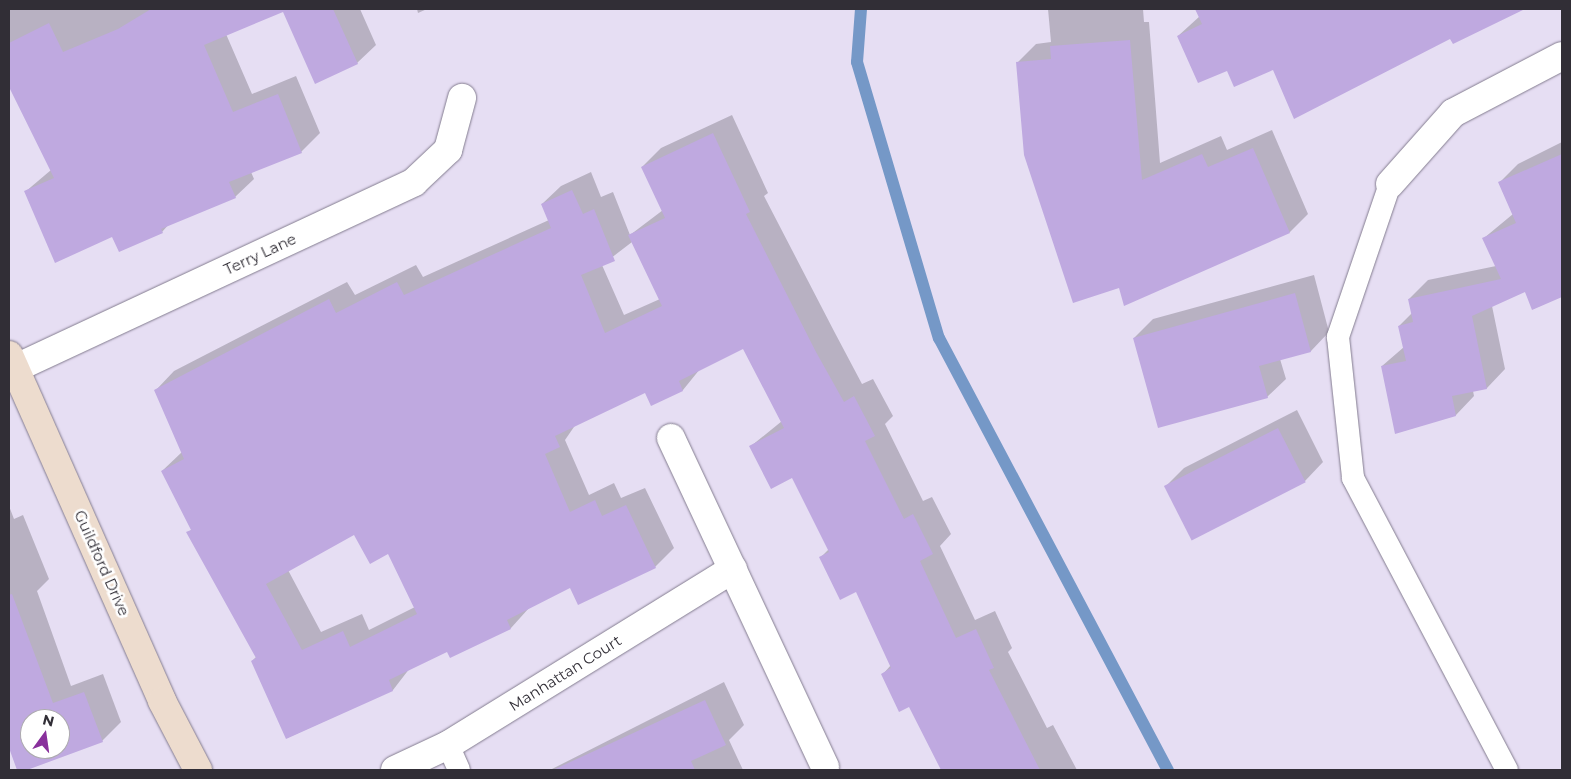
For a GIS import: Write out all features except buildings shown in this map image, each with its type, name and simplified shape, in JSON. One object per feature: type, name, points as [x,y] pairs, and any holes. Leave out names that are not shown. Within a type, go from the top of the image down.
[{"type":"street","points":[[1390,184],[1453,114],[1562,56]]},
{"type":"street","name":"Terry Lane","points":[[12,362],[414,182],[448,150],[462,98]]},
{"type":"street","name":"Guildford Drive","points":[[12,362],[162,701],[198,770]]},
{"type":"street","points":[[671,438],[827,769]]},
{"type":"street","name":"Manhattan Court","points":[[395,770],[448,745],[733,569]]},
{"type":"lane","points":[[1390,184],[1338,337],[1353,478],[1507,770]]},
{"type":"lane","points":[[448,745],[459,770]]},
{"type":"waterway","points":[[861,9],[857,62],[939,338],[1168,770]]}]
